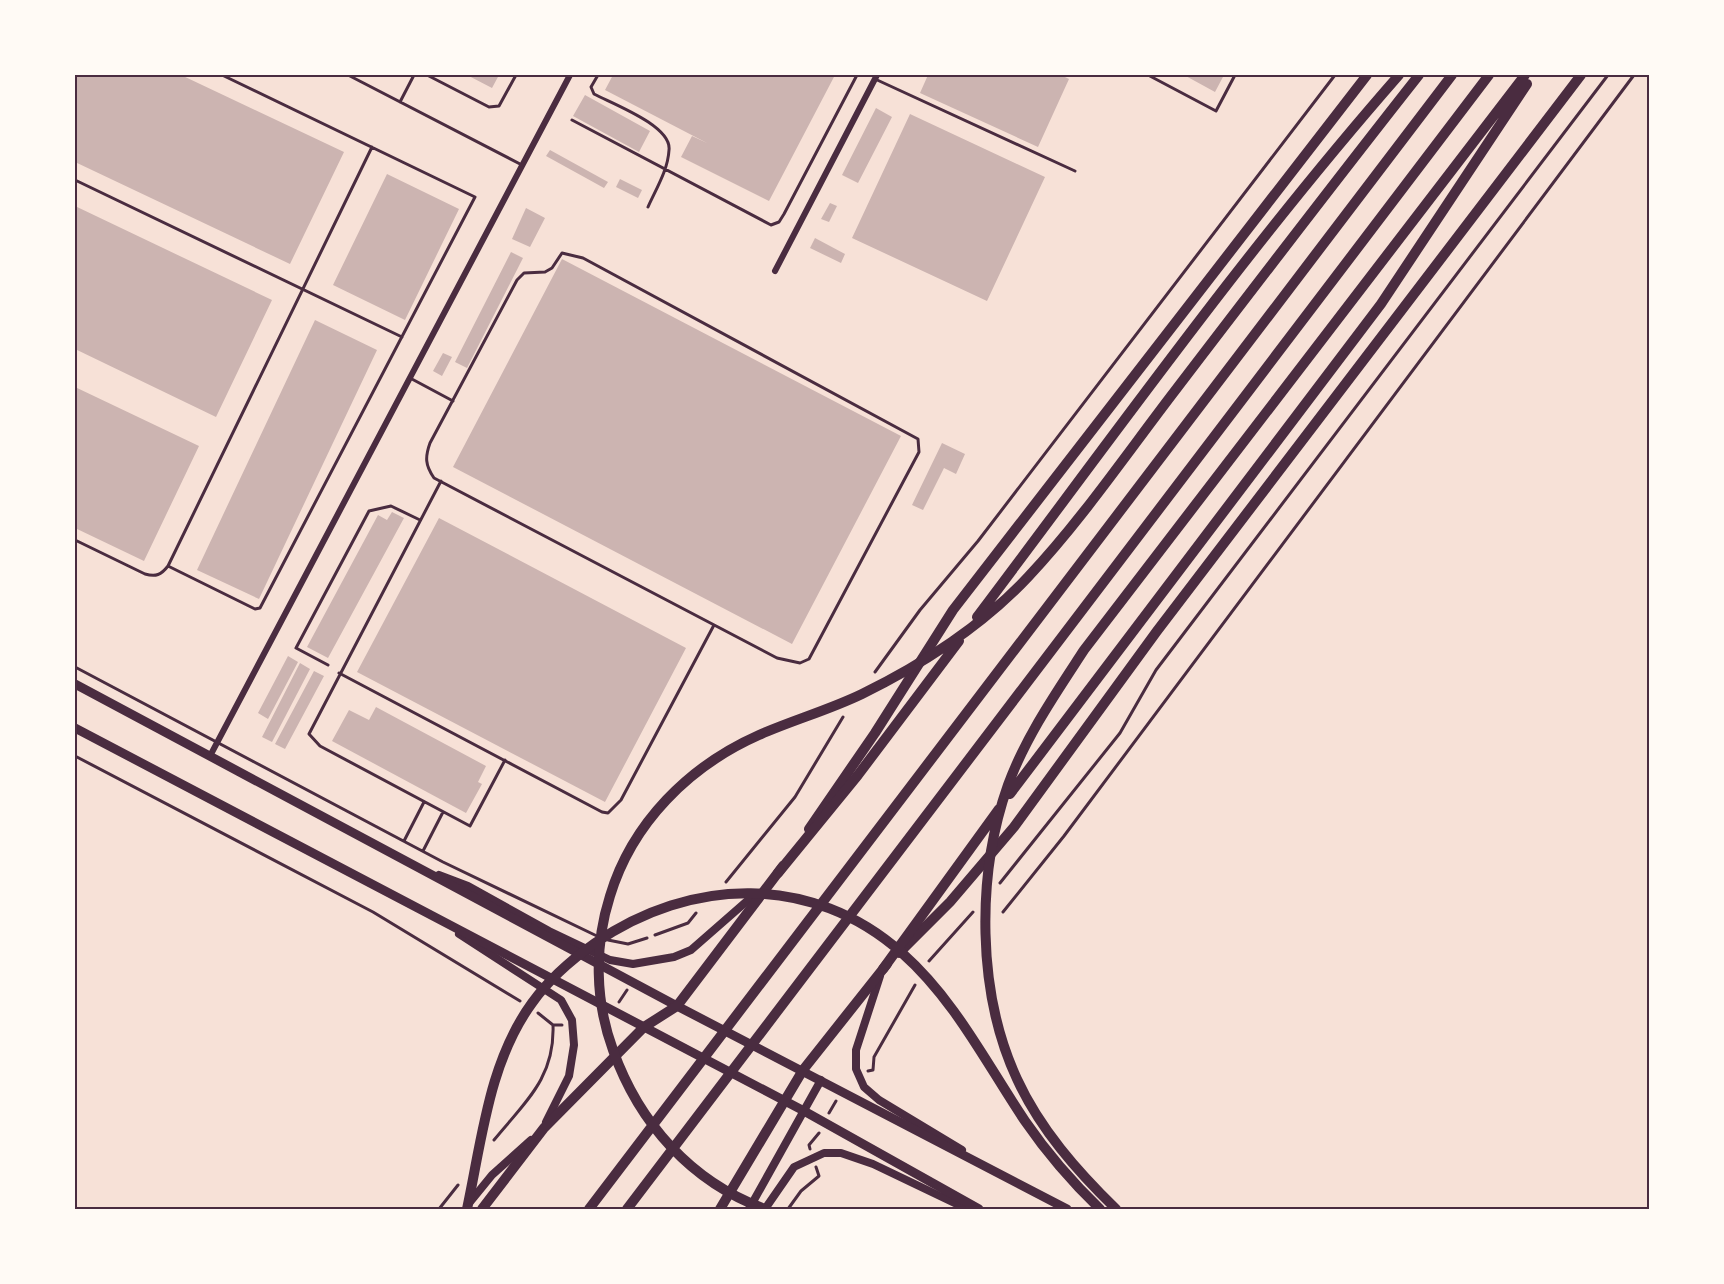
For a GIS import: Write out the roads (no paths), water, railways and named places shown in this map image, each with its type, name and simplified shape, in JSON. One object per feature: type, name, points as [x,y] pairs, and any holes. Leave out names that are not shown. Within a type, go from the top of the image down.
[{"type":"main road","points":[[778,873],[874,733],[952,610],[1367,75]]},
{"type":"main road","points":[[482,1209],[544,1128],[644,1027],[677,1006],[778,873],[858,775],[1213,305],[1335,148],[1399,75]]},
{"type":"main road","points":[[765,1209],[744,1202],[708,1179],[666,1143],[644,1117],[625,1084],[605,1029],[598,980],[603,919],[617,872],[643,825],[674,790],[716,759],[756,736],[862,694],[943,648],[1028,577],[1099,490],[1419,75]]},
{"type":"main road","points":[[589,1209],[1452,75]]},
{"type":"main road","points":[[627,1209],[1489,75]]},
{"type":"main road","points":[[1116,1209],[1088,1180],[1049,1132],[1017,1080],[1002,1043],[986,964],[986,917],[988,874],[1009,785],[1040,717],[1084,650],[1525,75]]},
{"type":"main road","points":[[720,1209],[803,1070],[883,969],[1058,728],[1381,304],[1533,75]]},
{"type":"main road","points":[[883,969],[950,902],[1014,827],[1157,631],[1581,75]]},
{"type":"main road","points":[[75,684],[677,1006],[1067,1209]]},
{"type":"main road","points":[[75,728],[824,1122],[979,1209]]},
{"type":"main road","points":[[466,1209],[485,1118],[502,1058],[531,1003],[567,963],[622,925],[671,903],[725,893],[797,897],[844,914],[902,953],[936,988],[1044,1146],[1076,1185],[1100,1209]]},
{"type":"street","points":[[210,756],[570,75]]},
{"type":"street","points":[[775,271],[876,77]]},
{"type":"street","points":[[416,866],[468,886],[610,960],[633,964],[674,957],[691,950],[778,873]]},
{"type":"street","points":[[398,898],[491,954],[561,1000],[573,1024],[574,1045],[569,1076],[544,1128],[492,1175],[466,1209]]},
{"type":"street","points":[[883,969],[856,1050],[857,1072],[864,1087],[879,1100],[1052,1202]]},
{"type":"street","points":[[749,1209],[821,1080]]},
{"type":"street","points":[[765,1209],[794,1167],[824,1153],[841,1153],[873,1164],[967,1209]]},
{"type":"lane","points":[[168,567],[255,609],[260,608],[475,197],[222,75]]},
{"type":"lane","points":[[348,75],[522,165]]},
{"type":"lane","points":[[400,102],[414,75]]},
{"type":"lane","points":[[427,75],[489,107],[499,106],[516,75]]},
{"type":"lane","points":[[598,75],[591,87],[594,94],[655,125],[666,136],[670,148],[665,169],[648,207]]},
{"type":"lane","points":[[572,120],[771,225],[779,222],[857,75]]},
{"type":"lane","points":[[1148,75],[1216,111],[1235,75]]},
{"type":"lane","points":[[876,77],[1075,171]]},
{"type":"lane","points":[[75,540],[145,574],[154,576],[168,567],[372,147]]},
{"type":"lane","points":[[75,180],[402,337]]},
{"type":"lane","points":[[562,253],[572,254],[918,438],[919,452],[809,659],[800,663],[788,662],[434,478],[425,460],[430,444],[453,401],[517,280],[524,273],[545,272],[552,267],[562,253]]},
{"type":"lane","points":[[410,378],[453,401]]},
{"type":"lane","points":[[441,481],[310,727],[309,734],[313,741],[470,826],[505,760]]},
{"type":"lane","points":[[328,665],[296,648],[369,511],[391,506],[420,520]]},
{"type":"lane","points":[[339,673],[602,812],[608,813],[621,800],[714,625]]},
{"type":"lane","points":[[75,667],[423,851],[593,935],[628,944],[647,938]]},
{"type":"lane","points":[[404,841],[424,802]]},
{"type":"lane","points":[[423,851],[443,812]]}]
